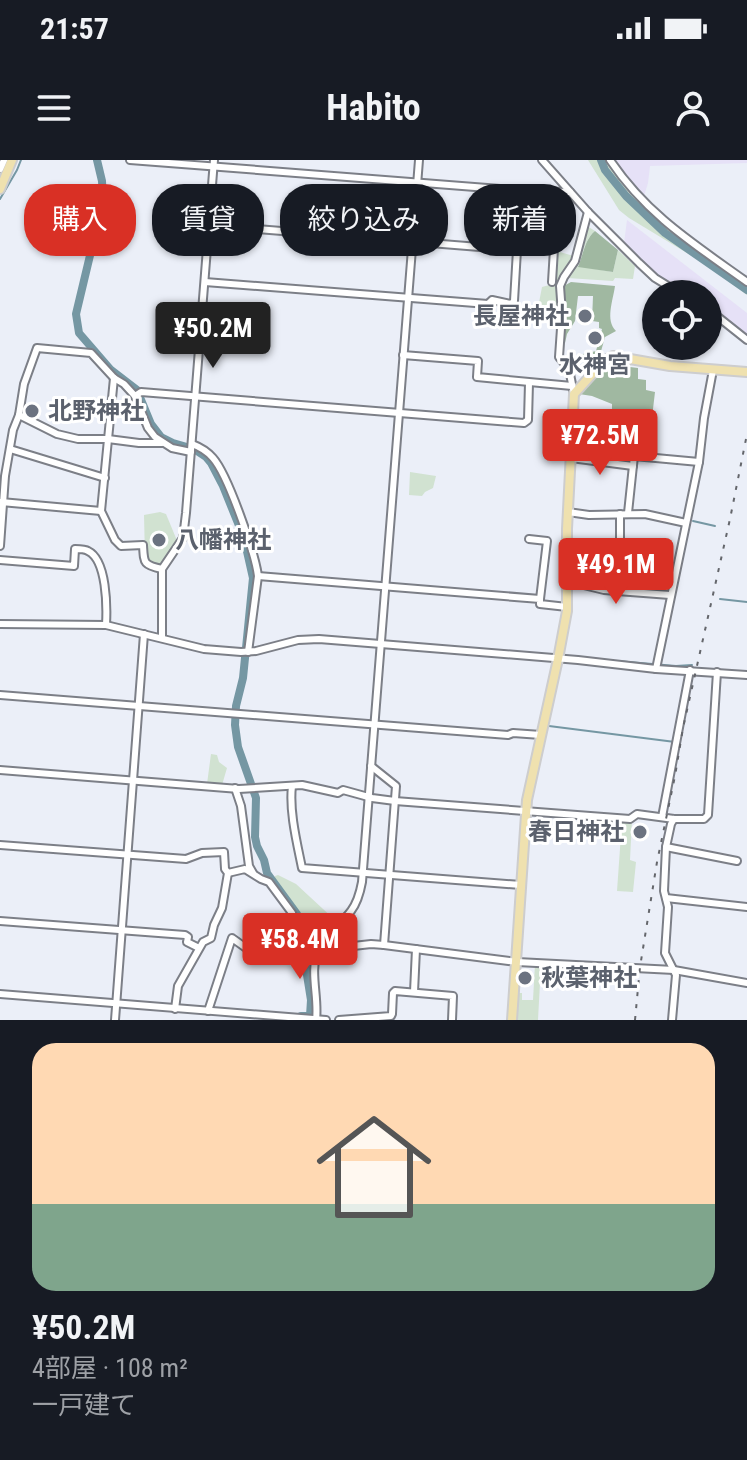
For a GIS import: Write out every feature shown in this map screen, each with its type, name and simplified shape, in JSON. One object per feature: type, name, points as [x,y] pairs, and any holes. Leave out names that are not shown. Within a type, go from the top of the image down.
[{"type":"main road","points":[[0,189],[12,160]]},
{"type":"main road","points":[[512,1020],[526,811],[567,607],[573,390],[613,356],[670,366],[747,372]]},
{"type":"street","points":[[0,169],[4,160]]},
{"type":"street","points":[[130,160],[214,163],[464,186]]},
{"type":"street","points":[[417,183],[419,160]]},
{"type":"street","points":[[542,160],[563,184]]},
{"type":"street","points":[[610,160],[660,218],[747,282]]},
{"type":"street","points":[[212,184],[214,163]]},
{"type":"street","points":[[576,199],[658,280]]},
{"type":"street","points":[[403,355],[478,361],[477,377],[573,390],[569,369],[559,357],[560,286],[575,261],[588,212]]},
{"type":"street","points":[[162,638],[162,569],[183,538],[207,256]]},
{"type":"street","points":[[316,1020],[314,974],[318,952],[327,937],[353,909],[363,873],[411,256]]},
{"type":"street","points":[[205,282],[488,304],[492,300],[511,304],[514,301],[517,256]]},
{"type":"street","points":[[552,282],[554,256]]},
{"type":"street","points":[[722,320],[747,340]]},
{"type":"street","points":[[0,546],[3,476],[24,384],[37,348],[91,353],[114,378],[137,394],[148,428],[163,443],[191,452]]},
{"type":"street","points":[[656,669],[699,462],[713,370]]},
{"type":"street","points":[[114,378],[101,511],[121,546],[143,545],[147,564],[162,569]]},
{"type":"street","points":[[137,394],[524,423],[528,420],[529,383]]},
{"type":"street","points":[[19,415],[57,434],[78,439],[163,443]]},
{"type":"street","points":[[192,444],[203,448],[219,467],[257,566],[258,576],[244,652]]},
{"type":"street","points":[[10,449],[105,478]]},
{"type":"street","points":[[635,591],[639,561],[620,556],[634,456],[699,462]]},
{"type":"street","points":[[571,458],[633,466]]},
{"type":"street","points":[[2,502],[101,511]]},
{"type":"street","points":[[568,512],[589,515],[645,514],[686,523]]},
{"type":"street","points":[[529,539],[547,541],[540,604],[567,607]]},
{"type":"street","points":[[0,560],[74,566],[75,549],[92,553],[106,592],[106,625]]},
{"type":"street","points":[[258,576],[540,599]]},
{"type":"street","points":[[567,581],[604,590],[670,595]]},
{"type":"street","points":[[0,624],[106,625],[204,649],[244,652],[307,639],[747,675]]},
{"type":"street","points":[[115,1020],[144,634]]},
{"type":"street","points":[[662,817],[690,670]]},
{"type":"street","points":[[0,770],[253,789],[302,785],[395,801],[630,819],[637,814],[704,819],[708,815],[717,672]]},
{"type":"street","points":[[0,695],[508,735],[541,735]]},
{"type":"street","points":[[371,766],[396,786],[384,945]]},
{"type":"street","points":[[292,786],[302,868],[521,885]]},
{"type":"street","points":[[235,788],[241,806],[249,866],[254,874]]},
{"type":"street","points":[[672,1020],[676,975],[665,953],[668,907],[664,891],[666,847],[674,819]]},
{"type":"street","points":[[0,845],[186,859],[202,853],[224,852],[228,873],[222,908],[211,938],[203,942],[178,986],[175,1009]]},
{"type":"street","points":[[666,847],[737,861]]},
{"type":"street","points":[[228,873],[245,869],[269,882],[292,913],[302,944],[301,952]]},
{"type":"street","points":[[666,898],[747,907]]},
{"type":"street","points":[[0,921],[185,935],[187,942],[199,948]]},
{"type":"street","points":[[208,1011],[232,938],[260,954],[288,956],[371,944],[517,962],[674,970],[747,983]]},
{"type":"street","points":[[414,992],[416,949]]},
{"type":"street","points":[[339,1020],[391,1016],[393,993],[414,992],[453,996],[452,1020]]},
{"type":"street","points":[[0,994],[326,1020]]},
{"type":"shaded area","points":[[614,160],[747,160],[747,163],[650,166],[644,196]]},
{"type":"shaded area","points":[[627,220],[704,280],[664,280],[624,243]]},
{"type":"shaded area","points":[[722,294],[747,313],[747,334],[722,317]]},
{"type":"green space","points":[[588,160],[609,160],[638,200],[663,226],[747,286],[747,295],[705,264],[619,210]]},
{"type":"green space","points":[[587,226],[595,231],[578,266],[613,272],[618,250],[635,266],[633,279],[567,278],[576,263]]},
{"type":"green space","points":[[595,231],[618,250],[613,272],[578,267]]},
{"type":"green space","points":[[556,256],[574,256],[558,297],[558,319],[536,318],[542,287],[553,284]]},
{"type":"green space","points":[[571,282],[615,286],[610,316],[616,331],[605,337],[598,362],[583,364],[583,354],[596,351],[602,329],[599,322],[592,321],[593,296],[578,296],[575,321],[565,343],[561,343],[562,287]]},
{"type":"green space","points":[[610,359],[631,359],[630,367],[638,368],[638,379],[646,380],[646,390],[655,392],[651,426],[628,424],[627,417],[612,415],[612,404],[579,394]]},
{"type":"green space","points":[[410,472],[436,476],[433,488],[422,496],[409,495]]},
{"type":"green space","points":[[166,514],[178,543],[158,566],[150,564],[145,558],[144,515]]},
{"type":"green space","points":[[211,754],[217,755],[219,762],[227,768],[222,785],[207,784]]},
{"type":"green space","points":[[622,820],[632,820],[630,860],[636,862],[633,892],[617,891]]},
{"type":"green space","points":[[278,875],[296,884],[336,921],[310,951],[296,910],[274,879]]},
{"type":"green space","points":[[535,964],[541,964],[538,1020],[515,1020],[517,993],[522,993],[522,1000],[533,1000]]},
{"type":"waterway","points":[[0,199],[21,160]]},
{"type":"waterway","points":[[97,160],[103,201],[76,314],[79,333],[111,370],[137,390],[151,424],[161,437],[194,449],[211,463],[244,538],[253,578],[235,725],[238,747],[256,798],[257,846],[267,873],[297,914],[305,936],[304,956],[311,1000],[310,1016],[301,1016]]},
{"type":"waterway","points":[[601,160],[605,170],[626,196],[665,233],[747,290]]},
{"type":"waterway","points":[[693,521],[715,526]]},
{"type":"waterway","points":[[720,599],[747,602]]},
{"type":"waterway","points":[[617,661],[692,665]]},
{"type":"waterway","points":[[549,726],[675,742]]},
{"type":"railway","points":[[635,1020],[657,862],[747,434]]},
{"type":"place","name":"長屋神社","points":[[585,316]]},
{"type":"place","name":"水神宮","points":[[595,338]]},
{"type":"place","name":"北野神社","points":[[32,411]]},
{"type":"place","name":"八幡神社","points":[[159,540]]},
{"type":"place","name":"春日神社","points":[[640,832]]},
{"type":"place","name":"秋葉神社","points":[[525,978]]}]
